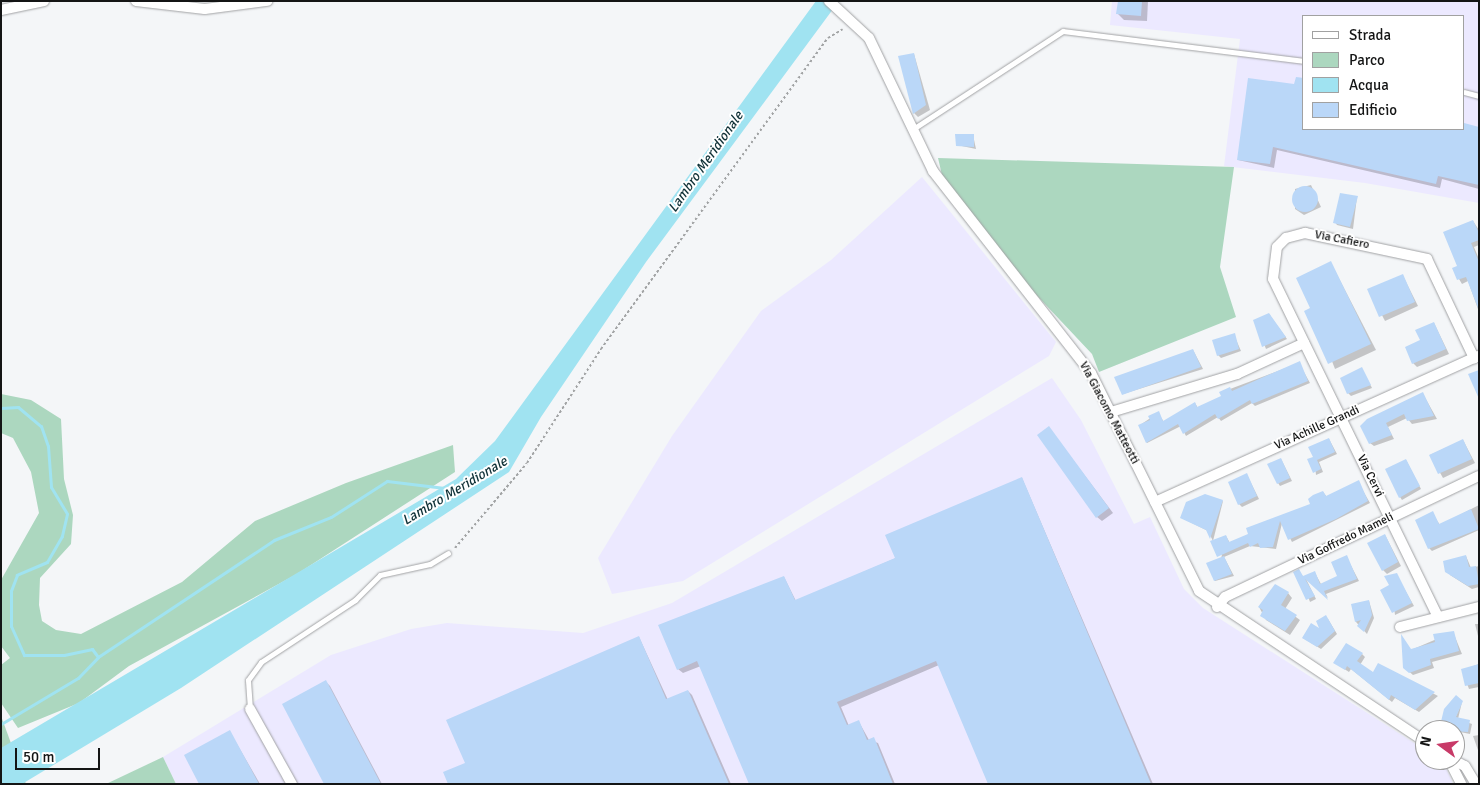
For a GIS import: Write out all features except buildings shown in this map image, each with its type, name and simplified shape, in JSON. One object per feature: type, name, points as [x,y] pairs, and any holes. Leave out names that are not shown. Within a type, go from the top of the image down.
[{"type":"street","points":[[1,10],[44,1]]},
{"type":"street","points":[[136,1],[205,9],[267,1]]},
{"type":"street","name":"Via Giacomo Matteotti","points":[[833,4],[857,24],[869,38],[910,131],[933,171],[1078,354],[1110,412],[1192,580],[1217,607],[1415,736]]},
{"type":"street","name":"Via Cafiero","points":[[1340,417],[1271,269],[1277,247],[1286,238],[1305,233],[1427,259],[1476,357]]},
{"type":"street","points":[[1110,412],[1236,374],[1304,343]]},
{"type":"street","name":"Via Achille Grandi","points":[[1155,502],[1476,357]]},
{"type":"street","name":"Via Cervi","points":[[1340,417],[1438,617]]},
{"type":"street","name":"Via Goffredo Mameli","points":[[1217,607],[1225,598],[1479,476]]},
{"type":"street","points":[[1400,627],[1479,607]]},
{"type":"street","points":[[250,709],[292,784]]},
{"type":"street","points":[[1465,766],[1476,784]]},
{"type":"street","points":[[1455,770],[1461,784]]},
{"type":"lane","points":[[910,131],[1063,31],[1302,61]]},
{"type":"lane","points":[[1465,92],[1479,96]]},
{"type":"lane","points":[[250,709],[246,700],[248,680],[260,662],[355,600],[380,575],[430,564],[448,553]]},
{"type":"path","points":[[448,553],[526,463],[595,356],[828,38],[857,24]]},
{"type":"shaded area","points":[[1112,1],[1479,1],[1479,203],[1365,183],[1224,166],[1240,39],[1110,25]]},
{"type":"shaded area","points":[[922,177],[1056,342],[1049,356],[683,581],[612,594],[598,558],[672,436],[761,311],[831,260]]},
{"type":"shaded area","points":[[1052,378],[1081,420],[1134,524],[1150,517],[1184,589],[1203,608],[1415,744],[1415,770],[1447,770],[1453,784],[176,784],[163,757],[331,655],[411,629],[447,623],[583,633],[672,603]]},
{"type":"green space","points":[[938,158],[1234,167],[1220,267],[1236,317],[1099,372],[1092,354],[1027,285],[942,175]]},
{"type":"green space","points":[[1,394],[31,400],[61,419],[64,479],[73,515],[71,544],[40,578],[39,605],[42,621],[56,630],[81,634],[182,582],[255,521],[346,483],[453,445],[455,472],[297,574],[129,666],[79,703],[18,728],[1,703],[1,665],[10,658],[1,646],[1,580],[39,513],[31,472],[13,438],[1,433]]},
{"type":"green space","points":[[1,716],[26,784],[1,784]]},
{"type":"green space","points":[[163,757],[176,784],[106,784]]},
{"type":"water","name":"Lambro Meridionale","points":[[816,1],[839,1],[646,262],[541,417],[509,472],[181,688],[22,784],[1,784],[1,748],[456,479],[495,441]]},
{"type":"waterway","points":[[1,408],[18,407],[41,426],[48,446],[51,487],[67,514],[62,536],[47,562],[17,575],[11,591],[11,626],[24,655],[64,655],[92,649],[98,657]]},
{"type":"waterway","name":"Lambro Meridionale","points":[[1,724],[78,678],[98,657],[274,540],[331,517],[387,481],[445,488]]}]
